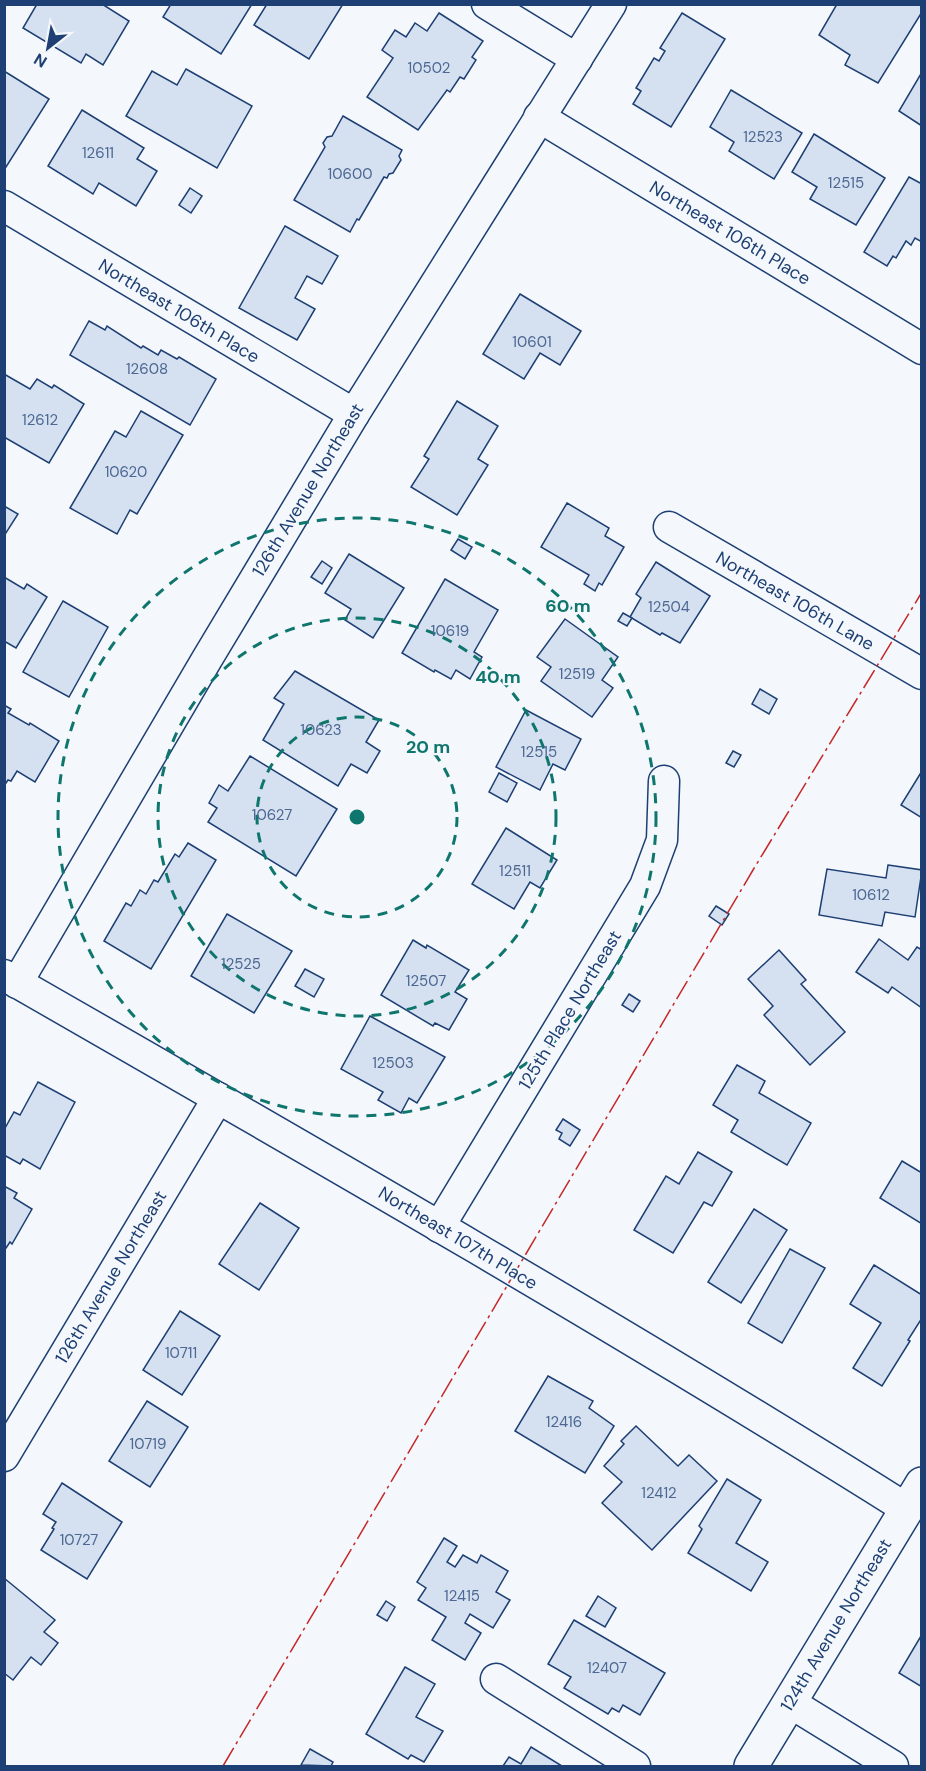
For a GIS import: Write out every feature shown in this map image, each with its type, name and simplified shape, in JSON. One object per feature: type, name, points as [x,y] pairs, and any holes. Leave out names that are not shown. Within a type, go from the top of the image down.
[{"type":"main road","name":"124th Avenue Northeast","points":[[751,1767],[914,1496]]},
{"type":"street","points":[[487,4],[577,59]]},
{"type":"street","name":"126th Avenue Northeast","points":[[11,979],[207,660],[354,414],[611,4]]},
{"type":"street","name":"Northeast 106th Place","points":[[539,117],[921,349]]},
{"type":"street","name":"Northeast 106th Place","points":[[4,206],[354,414]]},
{"type":"street","name":"Northeast 106th Lane","points":[[669,527],[921,674]]},
{"type":"street","name":"125th Place Northeast","points":[[439,1227],[645,886],[662,840],[664,781]]},
{"type":"street","name":"Northeast 107th Place","points":[[11,979],[439,1227],[790,1436],[914,1496]]},
{"type":"street","name":"126th Avenue Northeast","points":[[4,1456],[218,1098]]},
{"type":"street","points":[[496,1679],[635,1767]]},
{"type":"street","points":[[789,1702],[893,1767]]},
{"type":"building","points":[[37,4],[102,4],[129,21],[103,65],[86,54],[81,63],[23,28]]},
{"type":"building","points":[[171,4],[252,4],[221,54],[163,17]]},
{"type":"building","points":[[267,4],[343,4],[309,59],[254,25]]},
{"type":"building","points":[[837,4],[922,5],[922,12],[878,83],[845,65],[850,55],[819,35]]},
{"type":"building","points":[[439,13],[483,41],[472,57],[476,60],[464,79],[460,77],[450,92],[447,90],[418,130],[367,97],[393,58],[382,50],[395,30],[406,37],[415,23],[427,31]]},
{"type":"building","points":[[682,13],[725,39],[671,127],[633,104],[641,91],[636,88],[654,58],[659,61],[665,51],[660,48]]},
{"type":"building","points":[[186,69],[252,106],[217,168],[126,116],[152,71],[177,85]]},
{"type":"building","points":[[4,71],[49,99],[6,167],[4,166]]},
{"type":"building","points":[[922,72],[922,126],[899,111]]},
{"type":"building","points":[[731,90],[802,133],[774,179],[729,151],[734,142],[710,127]]},
{"type":"building","points":[[82,110],[144,148],[137,159],[157,171],[136,206],[99,183],[93,194],[48,166]]},
{"type":"building","points":[[343,116],[402,150],[399,156],[401,160],[393,173],[387,178],[384,177],[350,232],[294,200],[325,147],[323,143],[327,137],[332,136]]},
{"type":"building","points":[[814,134],[885,178],[856,225],[810,199],[817,187],[792,172]]},
{"type":"building","points":[[909,177],[922,184],[922,242],[915,238],[911,245],[906,241],[896,258],[893,256],[887,266],[864,252]]},
{"type":"building","points":[[190,188],[202,196],[191,213],[179,205]]},
{"type":"building","points":[[285,226],[338,256],[322,284],[307,276],[295,298],[315,309],[297,340],[239,308]]},
{"type":"building","points":[[520,294],[581,331],[560,365],[540,353],[524,379],[483,354]]},
{"type":"building","points":[[89,321],[105,330],[107,326],[141,348],[143,346],[158,355],[161,350],[177,359],[179,357],[216,379],[190,425],[70,355]]},
{"type":"building","points":[[4,374],[30,389],[37,379],[52,388],[54,385],[84,404],[49,463],[4,437]]},
{"type":"building","points":[[457,401],[498,426],[478,459],[488,465],[457,515],[411,487],[429,459],[424,456]]},
{"type":"building","points":[[141,411],[183,435],[137,514],[130,510],[117,534],[70,508],[115,431],[126,437]]},
{"type":"building","points":[[567,503],[609,528],[605,536],[624,547],[602,585],[599,583],[595,591],[584,584],[589,575],[541,547]]},
{"type":"building","points":[[4,506],[18,514],[4,536]]},
{"type":"building","points":[[458,539],[472,547],[465,559],[451,550]]},
{"type":"building","points":[[349,554],[404,588],[373,638],[345,620],[351,609],[325,593]]},
{"type":"building","points":[[322,561],[332,568],[322,584],[311,577]]},
{"type":"building","points":[[656,562],[710,596],[680,643],[662,633],[660,635],[630,617],[641,598],[636,594]]},
{"type":"building","points":[[4,577],[24,589],[27,584],[47,597],[16,648],[4,641]]},
{"type":"building","points":[[445,579],[498,610],[474,652],[482,657],[470,679],[456,670],[451,679],[402,653]]},
{"type":"building","points":[[63,601],[108,627],[69,697],[23,672]]},
{"type":"building","points":[[623,613],[632,618],[627,626],[618,621]]},
{"type":"building","points":[[565,619],[618,657],[602,680],[613,688],[592,717],[541,681],[551,667],[537,657]]},
{"type":"building","points":[[295,671],[379,720],[366,742],[380,751],[367,773],[351,764],[338,786],[263,740],[284,704],[274,698]]},
{"type":"building","points":[[760,689],[777,699],[769,714],[752,704]]},
{"type":"building","points":[[4,705],[11,709],[8,713],[29,725],[30,723],[59,741],[35,782],[17,771],[11,781],[8,780],[4,786]]},
{"type":"building","points":[[526,710],[581,739],[565,770],[553,764],[540,790],[496,767]]},
{"type":"building","points":[[733,751],[741,755],[734,767],[726,763]]},
{"type":"building","points":[[250,756],[337,809],[296,876],[208,822],[217,808],[209,803],[219,785],[228,791]]},
{"type":"building","points":[[922,771],[922,818],[901,805]]},
{"type":"building","points":[[499,773],[517,783],[507,802],[489,792]]},
{"type":"building","points":[[506,828],[557,860],[540,888],[530,882],[514,909],[472,884]]},
{"type":"building","points":[[188,843],[216,860],[151,969],[104,941],[126,903],[131,906],[140,890],[146,894],[154,880],[158,882],[175,854],[179,857]]},
{"type":"building","points":[[888,865],[922,870],[915,917],[885,912],[882,926],[819,915],[827,869],[886,878]]},
{"type":"building","points":[[716,906],[729,914],[722,925],[709,916]]},
{"type":"building","points":[[227,914],[292,951],[254,1013],[191,976]]},
{"type":"building","points":[[879,939],[908,960],[917,947],[922,950],[922,1008],[892,987],[888,993],[856,972]]},
{"type":"building","points":[[413,940],[426,948],[427,945],[469,970],[455,992],[467,999],[449,1030],[435,1023],[433,1026],[381,995]]},
{"type":"building","points":[[779,950],[806,980],[801,984],[845,1032],[810,1065],[764,1015],[773,1006],[748,979]]},
{"type":"building","points":[[305,969],[324,979],[314,997],[295,986]]},
{"type":"building","points":[[629,994],[640,1001],[633,1012],[622,1005]]},
{"type":"building","points":[[370,1016],[445,1057],[417,1103],[409,1098],[401,1113],[378,1100],[383,1092],[341,1069]]},
{"type":"building","points":[[737,1065],[765,1081],[759,1093],[811,1123],[787,1165],[731,1132],[738,1120],[713,1105]]},
{"type":"building","points":[[38,1082],[75,1102],[40,1169],[23,1159],[20,1164],[4,1155],[4,1130],[14,1112],[20,1115]]},
{"type":"building","points":[[563,1119],[580,1130],[570,1146],[559,1139],[562,1133],[556,1130]]},
{"type":"building","points":[[698,1152],[732,1172],[712,1206],[704,1202],[673,1253],[634,1230],[666,1176],[679,1184]]},
{"type":"building","points":[[902,1161],[922,1173],[922,1224],[880,1198]]},
{"type":"building","points":[[4,1186],[17,1193],[14,1198],[32,1209],[12,1244],[10,1242],[4,1251]]},
{"type":"building","points":[[260,1203],[299,1228],[259,1290],[219,1264]]},
{"type":"building","points":[[754,1209],[787,1230],[741,1303],[708,1282]]},
{"type":"building","points":[[790,1249],[825,1268],[782,1343],[748,1323]]},
{"type":"building","points":[[874,1265],[922,1295],[922,1318],[882,1386],[853,1368],[881,1323],[850,1304]]},
{"type":"building","points":[[180,1311],[220,1336],[182,1395],[143,1370]]},
{"type":"building","points":[[548,1376],[593,1401],[589,1408],[614,1426],[585,1473],[515,1431]]},
{"type":"building","points":[[147,1401],[188,1427],[150,1487],[109,1461]]},
{"type":"building","points":[[636,1426],[678,1466],[689,1455],[717,1481],[652,1550],[602,1503],[622,1482],[604,1466],[624,1444],[621,1441]]},
{"type":"building","points":[[727,1479],[761,1500],[736,1543],[768,1562],[751,1591],[688,1553],[702,1529],[699,1526]]},
{"type":"building","points":[[62,1483],[122,1522],[87,1579],[41,1550],[56,1522],[43,1514]]},
{"type":"building","points":[[444,1538],[457,1546],[447,1562],[455,1567],[463,1555],[477,1563],[481,1555],[508,1571],[496,1592],[510,1600],[493,1628],[470,1614],[465,1623],[481,1633],[465,1660],[432,1640],[446,1617],[418,1600],[426,1588],[417,1582]]},
{"type":"building","points":[[4,1578],[55,1620],[44,1632],[58,1643],[41,1665],[31,1657],[13,1680],[4,1673]]},
{"type":"building","points":[[598,1596],[616,1608],[605,1627],[586,1616]]},
{"type":"building","points":[[386,1601],[395,1607],[387,1621],[377,1615]]},
{"type":"building","points":[[574,1620],[665,1673],[640,1715],[623,1705],[619,1712],[612,1708],[608,1714],[564,1688],[571,1677],[548,1664]]},
{"type":"building","points":[[922,1637],[922,1687],[899,1673]]},
{"type":"building","points":[[405,1667],[435,1684],[416,1717],[443,1731],[424,1762],[411,1755],[408,1759],[366,1734]]},
{"type":"building","points":[[531,1747],[562,1766],[503,1766],[509,1757],[521,1764]]},
{"type":"building","points":[[310,1749],[333,1762],[331,1766],[301,1765]]},
{"type":"power","points":[[223,1766],[753,870],[922,592]]}]
